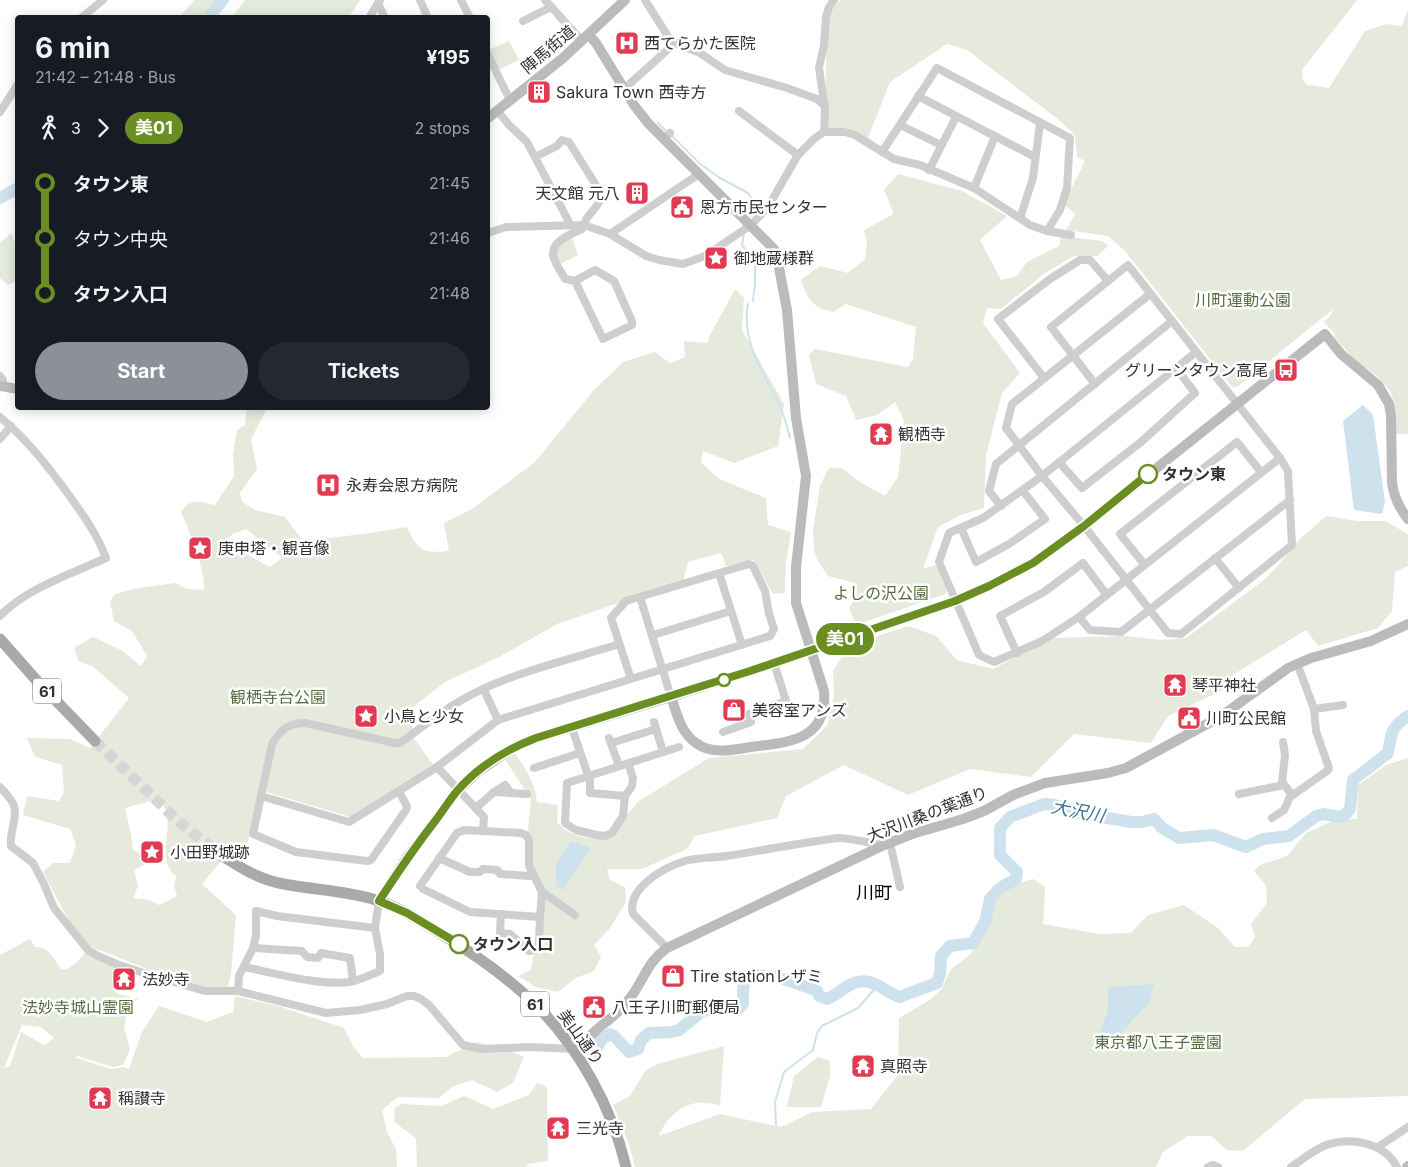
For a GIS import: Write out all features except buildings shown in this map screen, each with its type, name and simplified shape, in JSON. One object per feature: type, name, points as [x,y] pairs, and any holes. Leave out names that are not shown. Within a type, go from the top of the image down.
[{"type":"main road","name":"61","points":[[0,639],[38,682],[96,740]]},
{"type":"main road","name":"美山通り","points":[[224,857],[251,873],[277,883],[343,892],[379,901],[407,913],[433,928],[487,964],[535,1005],[573,1049],[606,1108],[626,1167]]},
{"type":"street","points":[[85,15],[103,0]]},
{"type":"street","points":[[420,0],[427,15]]},
{"type":"street","points":[[461,0],[468,15]]},
{"type":"street","points":[[545,0],[586,38],[596,43],[637,110],[667,136],[698,174],[751,225],[774,250],[777,257],[787,310],[796,418],[806,476],[796,567],[796,603],[824,692],[825,703],[821,716],[814,728],[801,739],[789,742],[720,751],[706,749],[696,744],[683,730],[640,597]]},
{"type":"street","name":"陣馬街道","points":[[491,112],[510,100],[586,38],[625,0]]},
{"type":"street","points":[[645,0],[669,38],[675,43],[700,53],[725,70],[787,88],[817,99],[825,106]]},
{"type":"street","points":[[824,132],[825,106],[819,68],[824,46],[826,17],[829,7],[834,0]]},
{"type":"street","points":[[371,15],[379,2]]},
{"type":"street","points":[[379,2],[384,15]]},
{"type":"street","points":[[523,21],[551,7]]},
{"type":"street","points":[[624,89],[675,43]]},
{"type":"street","points":[[490,59],[510,100]]},
{"type":"street","points":[[882,152],[937,68],[1070,138],[1067,188],[1060,210],[1047,231]]},
{"type":"street","points":[[0,112],[15,89]]},
{"type":"street","points":[[918,96],[1035,157]]},
{"type":"street","points":[[491,112],[509,125],[527,142],[570,224]]},
{"type":"street","points":[[739,112],[798,155]]},
{"type":"street","points":[[930,170],[956,117]]},
{"type":"street","points":[[1020,218],[1033,178],[1040,122]]},
{"type":"street","points":[[900,125],[941,146]]},
{"type":"street","points":[[490,232],[506,228],[570,224],[584,225],[610,234],[646,256],[683,264],[706,256],[751,225],[768,208],[798,155],[815,138],[824,132],[845,132],[856,135],[894,159],[920,165],[974,188],[1030,225],[1071,236]]},
{"type":"street","points":[[974,188],[995,136]]},
{"type":"street","points":[[535,157],[557,146],[562,140],[569,142],[602,195],[601,200],[586,220],[582,229],[565,236],[552,253],[565,279],[575,281],[595,270],[614,281],[632,321],[632,325],[602,339],[575,281]]},
{"type":"street","points":[[610,234],[698,174]]},
{"type":"street","points":[[1044,378],[998,320],[1050,279],[1080,260],[1090,260],[1108,281]]},
{"type":"street","points":[[1095,384],[1073,355],[1051,327],[1128,265],[1280,458],[1288,471],[1292,545],[1181,634],[1168,633],[1042,476],[1006,428],[1012,404],[1044,378],[1073,355],[1150,294]]},
{"type":"street","points":[[1001,506],[989,491],[996,464],[1172,321]]},
{"type":"street","points":[[244,967],[312,980],[341,982],[353,981],[380,971],[380,954],[375,928],[379,901],[406,859],[458,790],[478,772],[514,747],[536,738],[672,697],[774,663],[955,601],[989,586],[1033,563],[1084,526],[1325,334],[1341,354],[1378,385],[1389,404],[1391,415],[1392,483],[1401,509],[1408,519]]},
{"type":"street","points":[[1196,352],[1023,490],[983,518],[949,533],[939,562],[979,655],[994,662],[1042,641],[1079,617],[1280,458]]},
{"type":"street","points":[[1060,462],[1082,488],[1141,442],[1195,393],[1176,368]]},
{"type":"street","points":[[1,383],[15,386]]},
{"type":"street","points":[[0,417],[11,426],[42,460],[63,487],[85,518],[106,558],[27,595],[8,607],[0,616]]},
{"type":"street","points":[[0,439],[11,426]]},
{"type":"street","points":[[1144,564],[1120,534],[1166,496],[1237,442],[1261,472]]},
{"type":"street","points":[[961,528],[976,562],[1009,544],[1045,518],[1023,490]]},
{"type":"street","points":[[1079,617],[1090,630],[1121,632],[1148,609],[1290,500]]},
{"type":"street","points":[[1215,558],[1239,588]]},
{"type":"street","points":[[1017,653],[1000,616],[1044,592],[1083,563],[1106,594]]},
{"type":"street","points":[[261,796],[349,822],[437,767],[498,720],[742,645],[770,636],[774,629],[765,591],[752,566],[749,564],[626,601],[611,618],[631,679]]},
{"type":"street","points":[[719,573],[742,645]]},
{"type":"street","points":[[653,635],[731,611]]},
{"type":"street","name":"大沢川桑の葉通り","points":[[573,1049],[582,1045],[599,1028],[615,1016],[636,989],[652,961],[667,948],[912,834],[963,820],[1013,795],[1045,782],[1108,773],[1126,768],[1212,722],[1297,663],[1371,641],[1408,624]]},
{"type":"street","points":[[399,792],[407,806],[406,810],[371,860],[296,852],[253,834],[272,744],[276,736],[288,726],[296,723],[305,723],[400,743],[460,701],[484,690],[511,678],[619,644]]},
{"type":"street","points":[[723,732],[751,722],[749,714],[786,702],[774,663]]},
{"type":"street","points":[[1272,818],[1284,810],[1290,797],[1309,779],[1327,771],[1329,768],[1316,731],[1314,708],[1297,663]]},
{"type":"street","points":[[484,690],[498,720]]},
{"type":"street","points":[[1314,708],[1343,705]]},
{"type":"street","points":[[619,766],[610,740],[655,726],[663,752]]},
{"type":"street","points":[[572,728],[590,781],[590,793],[625,796]]},
{"type":"street","points":[[1283,742],[1285,756],[1282,782],[1292,795]]},
{"type":"street","points":[[628,764],[633,778],[632,786],[625,796],[623,816],[612,832],[605,836],[576,830],[565,823],[567,783],[679,747]]},
{"type":"street","points":[[534,768],[580,753]]},
{"type":"street","points":[[437,767],[484,817],[483,831]]},
{"type":"street","points":[[476,808],[505,785],[511,793],[527,794]]},
{"type":"street","points":[[1240,794],[1284,785]]},
{"type":"street","points":[[0,787],[14,806],[15,816],[11,846],[33,863],[44,884],[50,903],[88,950],[119,965],[192,988],[210,991],[238,991],[326,1013],[360,1010],[387,1004],[407,996],[414,996],[429,1005],[463,1045],[481,1049],[530,1047],[573,1049]]},
{"type":"street","points":[[540,917],[470,912],[420,886],[457,832],[464,830],[521,833],[526,835],[529,840],[529,866],[542,892],[575,915]]},
{"type":"street","points":[[667,948],[633,914],[633,902],[640,888],[659,872],[687,860],[848,838],[860,842],[887,844],[900,887]]},
{"type":"street","points":[[439,858],[470,872],[480,872],[483,869],[497,870],[500,874],[533,875]]},
{"type":"street","points":[[501,914],[500,933],[510,934],[529,951],[535,950],[540,944],[542,892]]},
{"type":"street","points":[[238,991],[239,976],[254,948],[256,911],[278,916],[375,928]]},
{"type":"street","points":[[254,948],[302,951],[307,957],[318,958],[321,953],[350,958],[353,981]]},
{"type":"street","points":[[1378,1147],[1408,1127]]},
{"type":"street","points":[[1291,1167],[1311,1153],[1332,1144],[1358,1142],[1378,1147],[1394,1160],[1398,1167]]},
{"type":"street","points":[[1208,1167],[1213,1165],[1218,1167]]},
{"type":"green space","points":[[195,0],[216,0],[203,15],[181,15]]},
{"type":"green space","points":[[245,0],[360,0],[350,15],[234,15]]},
{"type":"green space","name":"川町運動公園","points":[[841,0],[1357,0],[1302,70],[1303,80],[1307,85],[1329,88],[1365,31],[1387,24],[1402,26],[1408,10],[1408,434],[1396,434],[1396,414],[1390,391],[1377,376],[1356,361],[1335,338],[1335,334],[1324,322],[1332,314],[1332,310],[1237,387],[1232,387],[1125,251],[1108,236],[1066,230],[1075,214],[1064,204],[1085,161],[1077,157],[1075,135],[1059,120],[967,50],[947,44],[890,82],[868,138],[847,128],[825,128],[827,13]]},
{"type":"green space","points":[[509,41],[519,60],[499,70],[490,54],[490,49]]},
{"type":"green space","name":"よしの沢公園","points":[[898,174],[962,191],[1007,216],[980,240],[1001,280],[1017,276],[1027,262],[1059,246],[1061,236],[1103,241],[1108,246],[1097,256],[1074,256],[1045,273],[1001,309],[987,308],[983,323],[1020,373],[1002,393],[986,455],[984,508],[963,514],[938,527],[923,569],[936,565],[947,591],[945,594],[856,625],[849,608],[852,604],[855,583],[828,576],[818,561],[814,550],[813,531],[820,485],[829,468],[840,468],[885,496],[898,477],[904,421],[895,402],[877,415],[856,420],[846,396],[816,384],[809,355],[815,349],[908,367],[913,359],[916,327],[846,304],[833,312],[820,308],[809,298],[801,280],[820,266],[848,273],[865,259],[867,244],[864,230],[894,214],[884,190]]},
{"type":"green space","points":[[11,233],[15,243],[15,282],[8,285],[0,278],[0,243]]},
{"type":"green space","points":[[571,234],[578,255],[558,265],[554,250]]},
{"type":"green space","name":"観栖寺台公園","points":[[735,289],[744,298],[742,330],[784,404],[778,446],[734,463],[703,451],[701,462],[719,479],[766,498],[768,525],[791,532],[786,562],[785,593],[773,594],[753,559],[726,566],[721,553],[688,562],[683,581],[557,624],[499,657],[445,682],[403,715],[416,732],[400,743],[305,723],[276,736],[253,834],[249,837],[244,858],[235,853],[228,844],[225,856],[202,884],[236,915],[228,988],[214,989],[190,986],[87,945],[69,921],[43,872],[53,863],[70,863],[76,845],[70,829],[23,815],[27,796],[59,801],[64,792],[62,765],[35,757],[27,738],[70,739],[90,748],[129,698],[92,666],[78,661],[74,648],[93,637],[121,650],[141,666],[147,656],[132,631],[114,621],[110,602],[115,594],[133,589],[175,583],[187,589],[204,590],[200,561],[181,512],[192,502],[215,505],[234,476],[233,454],[237,430],[245,425],[247,410],[266,410],[251,439],[257,469],[240,493],[242,502],[255,510],[285,517],[303,541],[407,527],[414,541],[422,549],[433,552],[449,551],[444,523],[472,509],[535,462],[594,390],[623,362],[655,352],[670,363],[685,357],[684,341],[708,343],[709,337]],"holes":[[[246,529],[282,558],[270,567],[244,553],[232,554],[222,543],[234,533]],[[158,799],[164,808],[168,826],[167,861],[170,869],[176,876],[174,886],[177,896],[159,905],[149,900],[133,898],[138,886],[134,870],[144,865],[141,854],[133,850],[125,808]]]},
{"type":"green space","points":[[1326,516],[1357,521],[1385,521],[1408,534],[1408,566],[1395,572],[1392,611],[1378,628],[1318,646],[1306,630],[1231,676],[1227,688],[1168,716],[1151,743],[1074,734],[1031,777],[970,769],[908,795],[844,765],[786,796],[777,818],[695,836],[687,849],[642,869],[607,869],[610,880],[625,887],[626,902],[610,928],[594,945],[601,957],[594,971],[576,978],[558,992],[536,987],[518,976],[531,970],[533,957],[540,940],[542,892],[529,866],[530,841],[528,829],[531,799],[504,758],[514,752],[532,782],[537,802],[558,805],[557,822],[562,827],[573,834],[586,838],[606,838],[639,801],[709,758],[803,749],[827,726],[834,696],[833,671],[849,645],[909,626],[936,636],[957,660],[993,669],[1052,638],[1126,636],[1161,640],[1186,638],[1264,580],[1299,540]]},
{"type":"green space","points":[[300,726],[394,746],[413,737],[434,766],[351,817],[269,793],[266,790],[276,743],[288,730]]},
{"type":"green space","name":"東京都八王子霊園","points":[[1408,758],[1408,1096],[1305,1099],[1243,1151],[1227,1150],[1211,1136],[1188,1136],[1163,1152],[1156,1167],[635,1167],[629,1144],[613,1105],[630,1096],[645,1071],[657,1064],[724,1046],[720,1105],[699,1103],[684,1107],[669,1119],[659,1136],[720,1114],[781,1127],[812,1112],[871,1109],[898,1075],[899,1018],[930,1000],[942,988],[951,969],[971,954],[995,895],[1016,884],[1033,879],[1045,887],[1043,924],[1100,934],[1131,933],[1148,915],[1184,905],[1218,928],[1235,947],[1248,947],[1255,937],[1251,924],[1267,903],[1266,886],[1254,871],[1260,865],[1287,856],[1306,833],[1335,820],[1357,819],[1358,785],[1386,765]]},
{"type":"green space","name":"法妙寺城山霊園","points":[[30,939],[35,947],[48,951],[61,969],[65,970],[74,965],[88,950],[119,965],[113,989],[118,994],[138,999],[132,1004],[126,1017],[124,1028],[130,1049],[123,1065],[113,1067],[77,1056],[76,1058],[111,1069],[124,1067],[129,1069],[142,1032],[159,1006],[207,1022],[233,1013],[235,996],[278,1006],[344,1028],[353,1046],[363,1058],[446,1057],[477,1042],[524,1057],[513,1083],[497,1092],[472,1080],[452,1087],[439,1098],[398,1097],[382,1110],[387,1132],[396,1149],[397,1167],[0,1167],[0,955]],"holes":[[[22,1025],[41,1027],[54,1038],[44,1045],[21,1032],[10,1066],[4,1068]]]},
{"type":"green space","points":[[818,1057],[830,1061],[830,1076],[821,1107],[787,1107],[794,1076]]},
{"type":"green space","points":[[537,1083],[547,1087],[548,1161],[528,1164],[527,1167],[417,1167],[416,1138],[394,1122],[395,1108],[401,1104],[442,1106],[464,1096],[493,1109],[529,1095]]},
{"type":"water","points":[[1363,405],[1373,415],[1385,502],[1382,514],[1354,510],[1343,421]]},
{"type":"water","points":[[571,841],[591,848],[563,890],[556,886],[556,864]]},
{"type":"water","points":[[1154,984],[1149,1003],[1109,1045],[1094,1045],[1108,1011],[1108,987]]},
{"type":"waterway","points":[[210,15],[223,0]]},
{"type":"waterway","points":[[658,123],[667,132]]},
{"type":"waterway","points":[[671,135],[699,163],[720,178],[748,193],[755,204],[751,216]]},
{"type":"waterway","points":[[0,198],[15,190]]},
{"type":"waterway","points":[[744,233],[742,245],[755,263],[753,301]]},
{"type":"waterway","points":[[748,304],[747,330],[750,342],[759,366],[781,409],[790,438]]},
{"type":"waterway","name":"大沢川","points":[[592,1058],[601,1040],[610,1034],[629,1052],[638,1049],[641,1040],[649,1033],[679,1030],[701,1012],[718,1006],[738,1009],[743,1004],[743,993],[747,976],[756,975],[783,979],[817,991],[819,996],[827,999],[851,984],[860,981],[867,981],[878,985],[899,997],[937,983],[940,974],[941,956],[950,946],[973,943],[985,922],[990,899],[1000,888],[1016,879],[1017,872],[1000,855],[1000,828],[1010,817],[1044,804],[1055,805],[1073,812],[1131,822],[1154,819],[1161,827],[1179,838],[1213,835],[1246,847],[1263,839],[1289,836],[1316,816],[1324,814],[1339,817],[1345,815],[1350,809],[1353,780],[1388,753],[1395,728],[1408,716]]},
{"type":"waterway","points":[[776,1125],[775,1102],[784,1072],[813,1050],[817,1033],[822,1026],[858,1008],[878,985]]},
{"type":"tunnel","points":[[95,741],[178,821],[224,857]]},
{"type":"bus line","name":"美01","points":[[459,944],[407,913],[379,901],[406,859],[458,790],[497,758],[514,747],[536,738],[672,697],[955,601],[1033,563],[1084,526],[1148,474]]},
{"type":"place","name":"西てらかた医院","points":[[627,43]]},
{"type":"place","name":"Sakura Town 西寺方","points":[[539,92]]},
{"type":"place","name":"天文館 元八","points":[[637,193]]},
{"type":"place","name":"恩方市民センター","points":[[682,207]]},
{"type":"place","name":"御地蔵様群","points":[[716,258]]},
{"type":"place","name":"グリーンタウン高尾","points":[[1286,370]]},
{"type":"place","name":"観栖寺","points":[[881,434]]},
{"type":"place","name":"タウン東","points":[[1148,474]]},
{"type":"place","name":"永寿会恩方病院","points":[[328,485]]},
{"type":"place","name":"庚申塔・観音像","points":[[200,548]]},
{"type":"place","name":"琴平神社","points":[[1175,685]]},
{"type":"place","name":"美容室アンズ","points":[[734,710]]},
{"type":"place","name":"小鳥と少女","points":[[366,716]]},
{"type":"place","name":"川町公民館","points":[[1189,718]]},
{"type":"place","name":"小田野城跡","points":[[152,852]]},
{"type":"place","name":"タウン入口","points":[[459,944]]},
{"type":"place","name":"Tire stationレザミ","points":[[673,976]]},
{"type":"place","name":"法妙寺","points":[[124,979]]},
{"type":"place","name":"八王子川町郵便局","points":[[594,1007]]},
{"type":"place","name":"真照寺","points":[[863,1066]]},
{"type":"place","name":"稱讃寺","points":[[100,1098]]},
{"type":"place","name":"三光寺","points":[[558,1128]]},
{"type":"district","name":"川町","points":[[874,892]]}]
